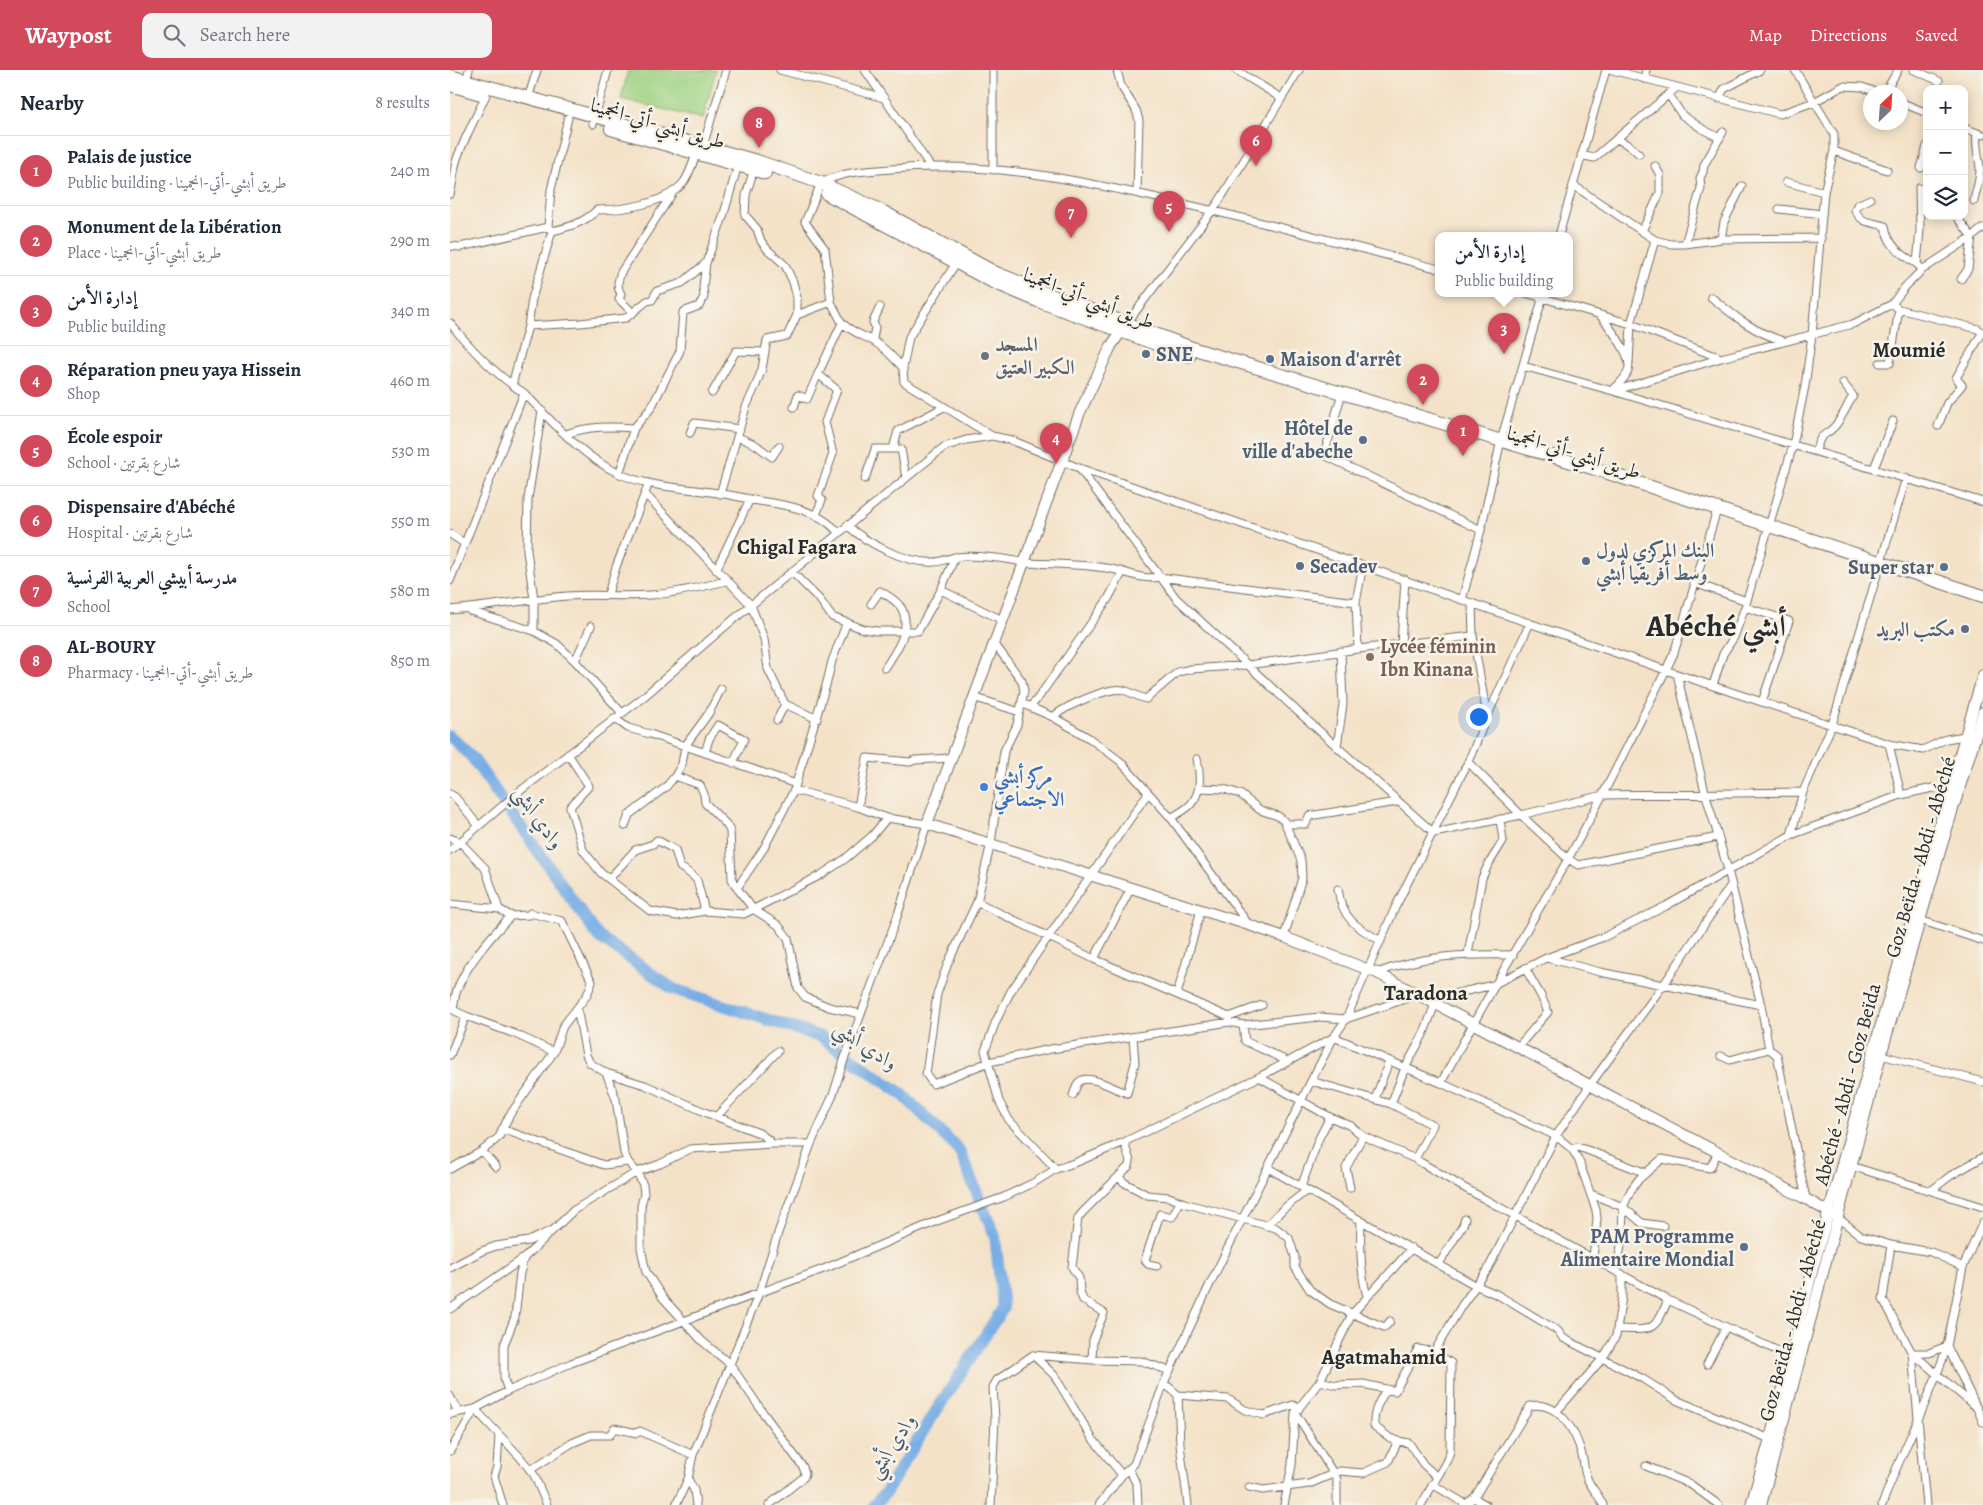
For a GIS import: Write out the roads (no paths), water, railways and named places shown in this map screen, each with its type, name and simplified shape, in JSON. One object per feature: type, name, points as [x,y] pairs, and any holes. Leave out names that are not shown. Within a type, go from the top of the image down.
[{"type":"highway","points":[[450,76],[466,79],[594,120],[700,150],[757,161],[878,209],[994,272],[1124,327],[1198,350],[1259,374],[1341,396],[1601,475],[1983,602]]},
{"type":"highway","name":"طريق أبشي-أتي-انجمينا","points":[[450,85],[466,79],[486,95],[568,118],[594,120]]},
{"type":"highway","name":"طريق أبشي-أتي-انجمينا","points":[[700,150],[738,165],[819,187],[991,281],[1038,301],[1124,327]]},
{"type":"main road","points":[[1124,327],[1111,346],[1080,412],[927,824],[1249,925],[1372,971],[1718,1152],[1833,1215]]},
{"type":"main road","points":[[1970,737],[1983,675]]},
{"type":"main road","name":"Goz Beïda - Abdi - Abéché","points":[[1760,1505],[1833,1215],[1851,1166],[1920,920],[1921,900],[1970,737],[1983,712]]},
{"type":"main road","name":"Abéché - Abdi - Goz Beïda","points":[[1751,1505],[1791,1356],[1833,1215],[1872,1052],[1921,900]]},
{"type":"street","points":[[528,98],[537,70]]},
{"type":"street","points":[[594,120],[608,70]]},
{"type":"street","points":[[633,313],[619,299],[620,294],[617,288],[621,272],[674,191],[684,181],[700,150],[726,70]]},
{"type":"street","points":[[780,70],[884,98]]},
{"type":"street","points":[[865,70],[930,166]]},
{"type":"street","points":[[993,70],[994,170]]},
{"type":"street","points":[[1117,70],[1122,86],[1138,115],[1137,193]]},
{"type":"street","points":[[1236,70],[1281,98]]},
{"type":"street","points":[[1124,327],[1213,210],[1299,70]]},
{"type":"street","points":[[1560,232],[1606,70]]},
{"type":"street","points":[[1612,70],[1780,114],[1814,102],[1843,86],[1863,87]]},
{"type":"street","points":[[1644,79],[1646,70]]},
{"type":"street","points":[[1718,99],[1724,89],[1760,70]]},
{"type":"street","points":[[1712,685],[1723,654],[1734,637],[1746,604],[1793,445],[1803,400],[1812,335],[1824,192],[1834,151],[1834,134],[1795,70]]},
{"type":"street","points":[[1889,85],[1898,70]]},
{"type":"street","points":[[1914,70],[1939,81]]},
{"type":"street","points":[[1581,155],[1594,158],[1676,88]]},
{"type":"street","points":[[450,194],[455,180],[453,175],[457,157],[486,95]]},
{"type":"street","points":[[1669,95],[1682,115],[1704,130],[1722,135],[1704,164],[1700,178],[1701,188],[1685,244]]},
{"type":"street","points":[[1908,105],[1923,111]]},
{"type":"street","points":[[512,385],[528,326],[532,299],[550,229],[551,190],[568,118]]},
{"type":"street","points":[[1968,130],[1980,134],[1975,146],[1979,160],[1980,175],[1974,201]]},
{"type":"street","points":[[1617,139],[1630,146],[1639,154]]},
{"type":"street","points":[[1834,151],[1888,170]]},
{"type":"street","points":[[1921,168],[1923,161]]},
{"type":"street","points":[[619,474],[634,428],[651,408],[680,351],[682,312],[699,306],[704,297],[703,287],[706,263],[723,217],[738,165]]},
{"type":"street","points":[[903,368],[873,340],[856,334],[842,324],[831,302],[825,249],[805,222],[819,187],[842,173],[930,166],[1027,172],[1213,210],[1435,268]]},
{"type":"street","points":[[1642,231],[1660,193],[1660,174],[1655,166]]},
{"type":"street","points":[[720,494],[746,407],[756,385],[767,340],[787,336],[797,315],[797,298],[789,272],[785,265],[766,249],[757,229],[745,215],[746,195],[754,169]]},
{"type":"street","points":[[1786,182],[1824,192]]},
{"type":"street","points":[[1572,185],[1655,240],[1685,244],[1721,239],[1821,238]]},
{"type":"street","points":[[1721,239],[1724,222],[1742,186]]},
{"type":"street","points":[[1919,188],[1920,267]]},
{"type":"street","points":[[450,246],[460,247],[576,224],[589,218],[596,210],[618,210],[663,198],[674,191]]},
{"type":"street","points":[[1870,199],[1857,205],[1855,210],[1858,217],[1863,221],[1885,226],[1888,240],[1900,254],[1920,267]]},
{"type":"street","points":[[1779,209],[1822,214]]},
{"type":"street","points":[[1959,220],[1972,237],[1968,268],[1961,279]]},
{"type":"street","points":[[1613,391],[1721,358],[1853,324],[1892,304],[1920,267],[1972,237],[1983,228]]},
{"type":"street","points":[[1613,391],[1629,371],[1631,324],[1655,240]]},
{"type":"street","points":[[528,326],[626,318],[647,301],[652,300],[657,291],[682,283],[706,263]]},
{"type":"street","points":[[956,263],[909,336],[903,368],[904,382],[992,436],[1012,440],[1079,468],[1405,579],[1472,604],[1889,744],[1923,750],[1946,739],[1970,737]]},
{"type":"street","points":[[1462,600],[1501,444],[1543,297]]},
{"type":"street","points":[[1550,297],[1631,324],[1721,358]]},
{"type":"street","points":[[1712,297],[1748,326],[1768,337],[1787,341]]},
{"type":"street","points":[[797,315],[831,302]]},
{"type":"street","points":[[1892,304],[1899,309],[1978,329],[1983,333],[1956,378],[1962,385],[1947,403],[1938,426]]},
{"type":"street","points":[[873,340],[876,327],[873,322],[880,307]]},
{"type":"street","points":[[1880,363],[1890,364],[1899,309]]},
{"type":"street","points":[[1599,314],[1612,329],[1629,363]]},
{"type":"street","points":[[450,323],[474,350],[512,385],[524,392],[584,451],[619,474],[649,483],[783,505],[816,515],[838,532]]},
{"type":"street","points":[[794,407],[798,395],[807,399],[842,324]]},
{"type":"street","points":[[712,393],[736,351],[764,352]]},
{"type":"street","points":[[1523,366],[1874,468],[1983,502]]},
{"type":"street","points":[[816,515],[822,500],[818,496],[833,454],[825,422],[837,390],[818,374]]},
{"type":"street","points":[[1816,451],[1823,434],[1834,427],[1853,396],[1843,383]]},
{"type":"street","points":[[450,581],[524,392]]},
{"type":"street","points":[[1341,396],[1324,456],[1481,530]]},
{"type":"street","points":[[893,449],[898,430],[944,407]]},
{"type":"street","points":[[534,631],[534,599],[526,551],[528,498],[542,411]]},
{"type":"street","points":[[1874,468],[1893,421]]},
{"type":"street","points":[[690,433],[694,423],[740,429]]},
{"type":"street","points":[[566,434],[591,427],[634,428]]},
{"type":"street","points":[[450,850],[520,791],[641,699],[838,532],[944,447],[966,440],[992,436]]},
{"type":"street","points":[[738,437],[756,445],[772,457],[779,446]]},
{"type":"street","points":[[865,479],[875,449],[901,450],[906,478]]},
{"type":"street","points":[[1079,468],[1176,598],[1397,802],[1434,833]]},
{"type":"street","points":[[1791,835],[1803,792],[1832,725],[1906,478]]},
{"type":"street","points":[[608,594],[616,567],[649,483]]},
{"type":"street","points":[[645,494],[671,519],[726,581],[751,605],[764,639],[768,669],[785,704],[817,719]]},
{"type":"street","points":[[716,570],[750,499]]},
{"type":"street","points":[[1441,1083],[1472,1023],[1513,955],[1603,795],[1666,670],[1674,653],[1716,513]]},
{"type":"street","points":[[848,525],[857,534],[879,548],[913,560],[932,563],[955,558],[1013,559],[1024,563],[1108,568],[1122,573],[1153,578],[1159,577],[1356,602]]},
{"type":"street","points":[[450,534],[464,543]]},
{"type":"street","points":[[792,572],[820,600],[832,617],[862,629],[918,631],[941,590],[955,558]]},
{"type":"street","points":[[1358,649],[1356,602],[1363,565]]},
{"type":"street","points":[[1030,707],[1096,616],[1122,573]]},
{"type":"street","points":[[1402,645],[1405,579]]},
{"type":"street","points":[[450,610],[495,606],[534,599],[608,594],[651,595],[698,588],[726,581]]},
{"type":"street","points":[[1694,583],[1789,621],[1762,702]]},
{"type":"street","points":[[941,590],[1002,620]]},
{"type":"street","points":[[871,604],[880,592],[895,601],[902,610],[905,631],[900,645],[886,668]]},
{"type":"street","points":[[1472,604],[1473,636],[1487,717]]},
{"type":"street","points":[[465,609],[534,631],[558,644],[622,713]]},
{"type":"street","points":[[737,888],[764,848],[795,787],[817,719],[832,662],[847,622]]},
{"type":"street","points":[[1099,1505],[1122,1475],[1134,1464],[1164,1383],[1311,1081],[1372,971],[1381,941],[1395,908],[1468,762],[1530,623]]},
{"type":"street","points":[[575,661],[591,626]]},
{"type":"street","points":[[1053,717],[1060,710],[1111,690],[1123,690],[1146,699],[1178,672],[1191,669],[1248,665],[1341,651],[1473,636]]},
{"type":"street","points":[[994,643],[1022,681],[1024,691],[1017,725],[1004,751],[992,844],[977,902],[948,963],[937,994],[926,1074],[933,1084],[989,1062],[1052,1049],[1229,1020],[1262,1005]]},
{"type":"street","points":[[1337,747],[1343,704],[1341,651]]},
{"type":"street","points":[[1677,674],[1705,792],[1728,870],[1761,1005],[1769,1049],[1777,1055],[1806,1199]]},
{"type":"street","points":[[625,826],[629,815],[666,788],[675,776],[682,764],[685,746],[709,713],[721,689]]},
{"type":"street","points":[[973,697],[1020,712]]},
{"type":"street","points":[[777,720],[785,704]]},
{"type":"street","points":[[1022,704],[1053,717],[1103,748],[1120,761],[1171,818],[1249,925]]},
{"type":"street","points":[[614,718],[628,728],[705,753],[795,787],[887,818],[927,824],[833,1096],[811,1144],[758,1293],[693,1455],[688,1479],[676,1505]]},
{"type":"street","points":[[705,753],[709,739],[718,725],[744,739],[733,763]]},
{"type":"street","points":[[1889,744],[1901,795]]},
{"type":"street","points":[[568,754],[588,786],[570,808],[583,850],[601,873],[650,911],[677,916],[705,910],[744,914],[821,875],[845,859],[872,836],[887,818]]},
{"type":"street","points":[[858,807],[867,758],[910,762],[915,760],[951,758]]},
{"type":"street","points":[[1171,818],[1191,804],[1199,788],[1200,774],[1197,759]]},
{"type":"street","points":[[1468,762],[1521,815],[1568,859],[1578,865],[1718,838]]},
{"type":"street","points":[[675,776],[700,785],[705,803],[730,830],[732,879],[754,909],[778,925],[788,938],[798,988],[805,997],[829,1007],[861,1014]]},
{"type":"street","points":[[1199,788],[1224,789],[1240,794],[1260,810],[1278,816],[1285,824],[1301,860],[1302,878],[1284,937]]},
{"type":"street","points":[[1391,1104],[1405,1068],[1424,1033],[1431,1002],[1494,985],[1546,958],[1604,937],[1666,906],[1791,835],[1901,795],[1933,788],[1953,793]]},
{"type":"street","points":[[1056,1169],[1009,1120],[1003,1111],[985,1052],[996,1022],[1011,991],[1148,792]]},
{"type":"street","points":[[1434,833],[1521,815],[1603,795],[1803,792]]},
{"type":"street","points":[[450,794],[455,797],[478,825]]},
{"type":"street","points":[[1285,824],[1306,824],[1309,816],[1397,802]]},
{"type":"street","points":[[1468,954],[1482,878],[1488,864],[1503,841],[1500,819]]},
{"type":"street","points":[[450,838],[460,842],[485,868],[499,909]]},
{"type":"street","points":[[609,879],[635,850],[653,844],[657,840],[675,850],[680,867],[697,880],[705,910]]},
{"type":"street","points":[[1434,1352],[1475,1285],[1488,1269],[1556,1136],[1590,1085],[1664,984],[1731,885]]},
{"type":"street","points":[[1094,959],[1131,888]]},
{"type":"street","points":[[1338,889],[1340,904],[1356,927],[1381,941]]},
{"type":"street","points":[[977,902],[1048,938],[1243,1025],[1320,1017],[1346,1019],[1417,995]]},
{"type":"street","points":[[450,904],[499,909],[511,916],[528,915],[530,913],[562,921],[592,982],[587,995],[563,1026],[554,1052],[509,1116],[499,1137],[482,1151],[450,1169]]},
{"type":"street","points":[[1177,994],[1201,910]]},
{"type":"street","points":[[511,916],[494,932],[478,954],[457,990],[451,1009],[515,1034],[554,1052]]},
{"type":"street","points":[[1920,920],[1983,941]]},
{"type":"street","points":[[1372,971],[1432,957],[1468,954],[1513,955]]},
{"type":"street","points":[[1546,958],[1600,972],[1761,1005]]},
{"type":"street","points":[[1518,1048],[1548,1012],[1525,968]]},
{"type":"street","points":[[577,1008],[586,1055],[590,1063],[606,1072],[645,1085],[759,1132],[772,1144]]},
{"type":"street","points":[[450,1055],[466,1016]]},
{"type":"street","points":[[1243,1025],[1245,1041],[1288,1061]]},
{"type":"street","points":[[1073,1095],[1078,1083],[1084,1080],[1105,1083],[1127,1093],[1135,1063],[1134,1037]]},
{"type":"street","points":[[1334,1037],[1441,1083],[1556,1136],[1572,1149],[1579,1161],[1591,1194],[1597,1218],[1594,1258]]},
{"type":"street","points":[[450,1396],[454,1413],[475,1409],[508,1391],[571,1364],[683,1320],[834,1265],[937,1221],[1004,1197],[1056,1169],[1124,1142],[1260,1077],[1334,1037]]},
{"type":"street","points":[[1721,1056],[1730,1060],[1769,1049]]},
{"type":"street","points":[[717,1116],[778,1051]]},
{"type":"street","points":[[1881,1055],[1983,1082]]},
{"type":"street","points":[[1375,1098],[1389,1060]]},
{"type":"street","points":[[606,1072],[616,1099],[619,1130],[628,1162],[637,1172],[644,1194],[641,1206],[641,1248],[646,1272],[654,1286],[702,1341],[730,1364],[764,1414],[792,1450],[805,1473],[804,1477],[769,1505]]},
{"type":"street","points":[[1260,1077],[1302,1099],[1330,1117],[1352,1126],[1363,1136],[1415,1159],[1668,1300],[1791,1356]]},
{"type":"street","points":[[1311,1081],[1375,1098],[1433,1125],[1415,1159]]},
{"type":"street","points":[[1266,1226],[1304,1189],[1320,1138],[1330,1117]]},
{"type":"street","points":[[502,1129],[604,1164],[628,1162]]},
{"type":"street","points":[[1350,1188],[1346,1168],[1363,1136]]},
{"type":"street","points":[[1092,1360],[1093,1340],[1104,1314],[1083,1300],[1080,1292],[1079,1278],[1072,1267],[1075,1238],[1078,1218],[1130,1163],[1124,1142]]},
{"type":"street","points":[[450,1309],[524,1258],[574,1210],[637,1172],[660,1164],[690,1149],[772,1144],[811,1144]]},
{"type":"street","points":[[1572,1149],[1577,1147],[1587,1150],[1646,1172]]},
{"type":"street","points":[[482,1151],[496,1167]]},
{"type":"street","points":[[1557,1411],[1602,1358],[1616,1336],[1622,1296],[1619,1272],[1624,1207],[1631,1190],[1646,1172],[1662,1158],[1710,1168],[1718,1152]]},
{"type":"street","points":[[1932,1190],[1950,1176],[1983,1157]]},
{"type":"street","points":[[1851,1166],[1983,1207]]},
{"type":"street","points":[[1268,1168],[1475,1285],[1498,1295],[1558,1331],[1563,1338],[1651,1384],[1676,1400],[1770,1439]]},
{"type":"street","points":[[1118,1177],[1147,1195],[1164,1196],[1242,1220],[1276,1228],[1289,1238],[1295,1257],[1295,1267],[1310,1290],[1330,1304],[1352,1314],[1357,1314],[1384,1326],[1390,1321]]},
{"type":"street","points":[[1591,1194],[1624,1207],[1642,1223],[1663,1226]]},
{"type":"street","points":[[1157,1266],[1148,1264],[1145,1260],[1160,1214],[1172,1217],[1180,1202]]},
{"type":"street","points":[[1833,1215],[1861,1236],[1891,1245],[1931,1252],[1963,1267]]},
{"type":"street","points":[[1439,1264],[1465,1219]]},
{"type":"street","points":[[1361,1221],[1362,1276],[1367,1296]]},
{"type":"street","points":[[1882,1505],[1894,1472],[1918,1423],[1938,1374],[1947,1346],[1963,1267],[1983,1222]]},
{"type":"street","points":[[450,1268],[482,1251],[496,1246],[529,1240],[555,1229]]},
{"type":"street","points":[[1891,1245],[1884,1299],[1912,1353],[1926,1505]]},
{"type":"street","points":[[1284,1505],[1289,1487],[1297,1411],[1320,1381],[1352,1314],[1412,1248]]},
{"type":"street","points":[[508,1391],[504,1379],[504,1345],[515,1317],[520,1273],[524,1258]]},
{"type":"street","points":[[1617,1329],[1643,1330],[1653,1327],[1659,1320],[1668,1300]]},
{"type":"street","points":[[1707,1364],[1726,1327]]},
{"type":"street","points":[[1912,1353],[1929,1353],[1947,1346]]},
{"type":"street","points":[[1947,1346],[1983,1422]]},
{"type":"street","points":[[1320,1381],[1336,1385],[1363,1384],[1396,1390],[1418,1349],[1434,1352],[1451,1363],[1450,1452],[1421,1505]]},
{"type":"street","points":[[1912,1353],[1977,1408]]},
{"type":"street","points":[[991,1505],[995,1419],[994,1383],[1033,1355],[1092,1360],[1142,1361],[1170,1371]]},
{"type":"street","points":[[1033,1355],[1054,1375],[1092,1438],[1122,1475]]},
{"type":"street","points":[[1164,1383],[1178,1395],[1228,1399],[1245,1410],[1264,1415],[1293,1404],[1334,1473],[1337,1505]]},
{"type":"street","points":[[1387,1389],[1375,1412],[1374,1426],[1398,1441],[1412,1446],[1420,1461],[1437,1477]]},
{"type":"street","points":[[1178,1395],[1180,1445],[1188,1505]]},
{"type":"street","points":[[1432,1484],[1464,1504],[1474,1498],[1530,1406],[1547,1407],[1557,1411],[1575,1433],[1588,1480],[1603,1505]]},
{"type":"street","points":[[475,1409],[530,1470],[547,1505]]},
{"type":"street","points":[[450,1451],[475,1409]]},
{"type":"street","points":[[530,1470],[572,1443],[591,1435],[610,1435],[614,1428],[640,1431],[693,1455]]},
{"type":"street","points":[[499,1435],[497,1467],[494,1476],[503,1505]]},
{"type":"street","points":[[1249,1487],[1263,1490],[1289,1487],[1309,1484],[1340,1471],[1363,1473],[1382,1466],[1392,1456],[1398,1441]]},
{"type":"street","points":[[1646,1466],[1690,1484],[1719,1505]]},
{"type":"street","points":[[1129,1469],[1137,1485],[1138,1505]]},
{"type":"street","points":[[688,1479],[694,1490],[696,1505]]},
{"type":"street","points":[[1474,1498],[1486,1505]]},
{"type":"waterway","name":"وادي أبشي","points":[[450,736],[471,756],[598,936],[673,989],[821,1037],[902,1094],[959,1150],[995,1236],[1003,1308],[886,1492],[874,1505]]},
{"type":"place","name":"AL-BOURY","points":[[759,148]]},
{"type":"place","name":"Dispensaire d'Abéché","points":[[1256,166]]},
{"type":"place","name":"École espoir","points":[[1169,232]]},
{"type":"place","name":"مدرسة أبيشي العربية الفرنسية","points":[[1071,238]]},
{"type":"place","name":"SNE","points":[[1146,354]]},
{"type":"place","name":"إدارة الأمن","points":[[1504,354]]},
{"type":"place","name":"المسجد الكبير العتيق","points":[[985,356]]},
{"type":"place","name":"Maison d'arrêt","points":[[1270,359]]},
{"type":"place","name":"Monument de la Libération","points":[[1423,405]]},
{"type":"place","name":"Hôtel de ville d'abeche","points":[[1363,440]]},
{"type":"place","name":"Palais de justice","points":[[1463,456]]},
{"type":"place","name":"Réparation pneu yaya Hissein","points":[[1056,464]]},
{"type":"place","name":"البنك المركزي لدول وسط أفريقيا أبشي","points":[[1586,561]]},
{"type":"place","name":"Secadev","points":[[1300,566]]},
{"type":"place","name":"Super star","points":[[1944,567]]},
{"type":"place","name":"مكتب البريد","points":[[1965,629]]},
{"type":"place","name":"Lycée féminin Ibn Kinana","points":[[1370,657]]},
{"type":"place","name":"مركز أبشي الاجتماعي","points":[[984,787]]},
{"type":"place","name":"PAM Programme Alimentaire Mondial","points":[[1744,1247]]},
{"type":"district","name":"Moumié","points":[[1909,350]]},
{"type":"district","name":"Chigal Fagara","points":[[797,547]]},
{"type":"district","name":"Abéché أبشي","points":[[1716,626]]},
{"type":"district","name":"Taradona","points":[[1426,993]]},
{"type":"district","name":"Agatmahamid","points":[[1384,1357]]}]
